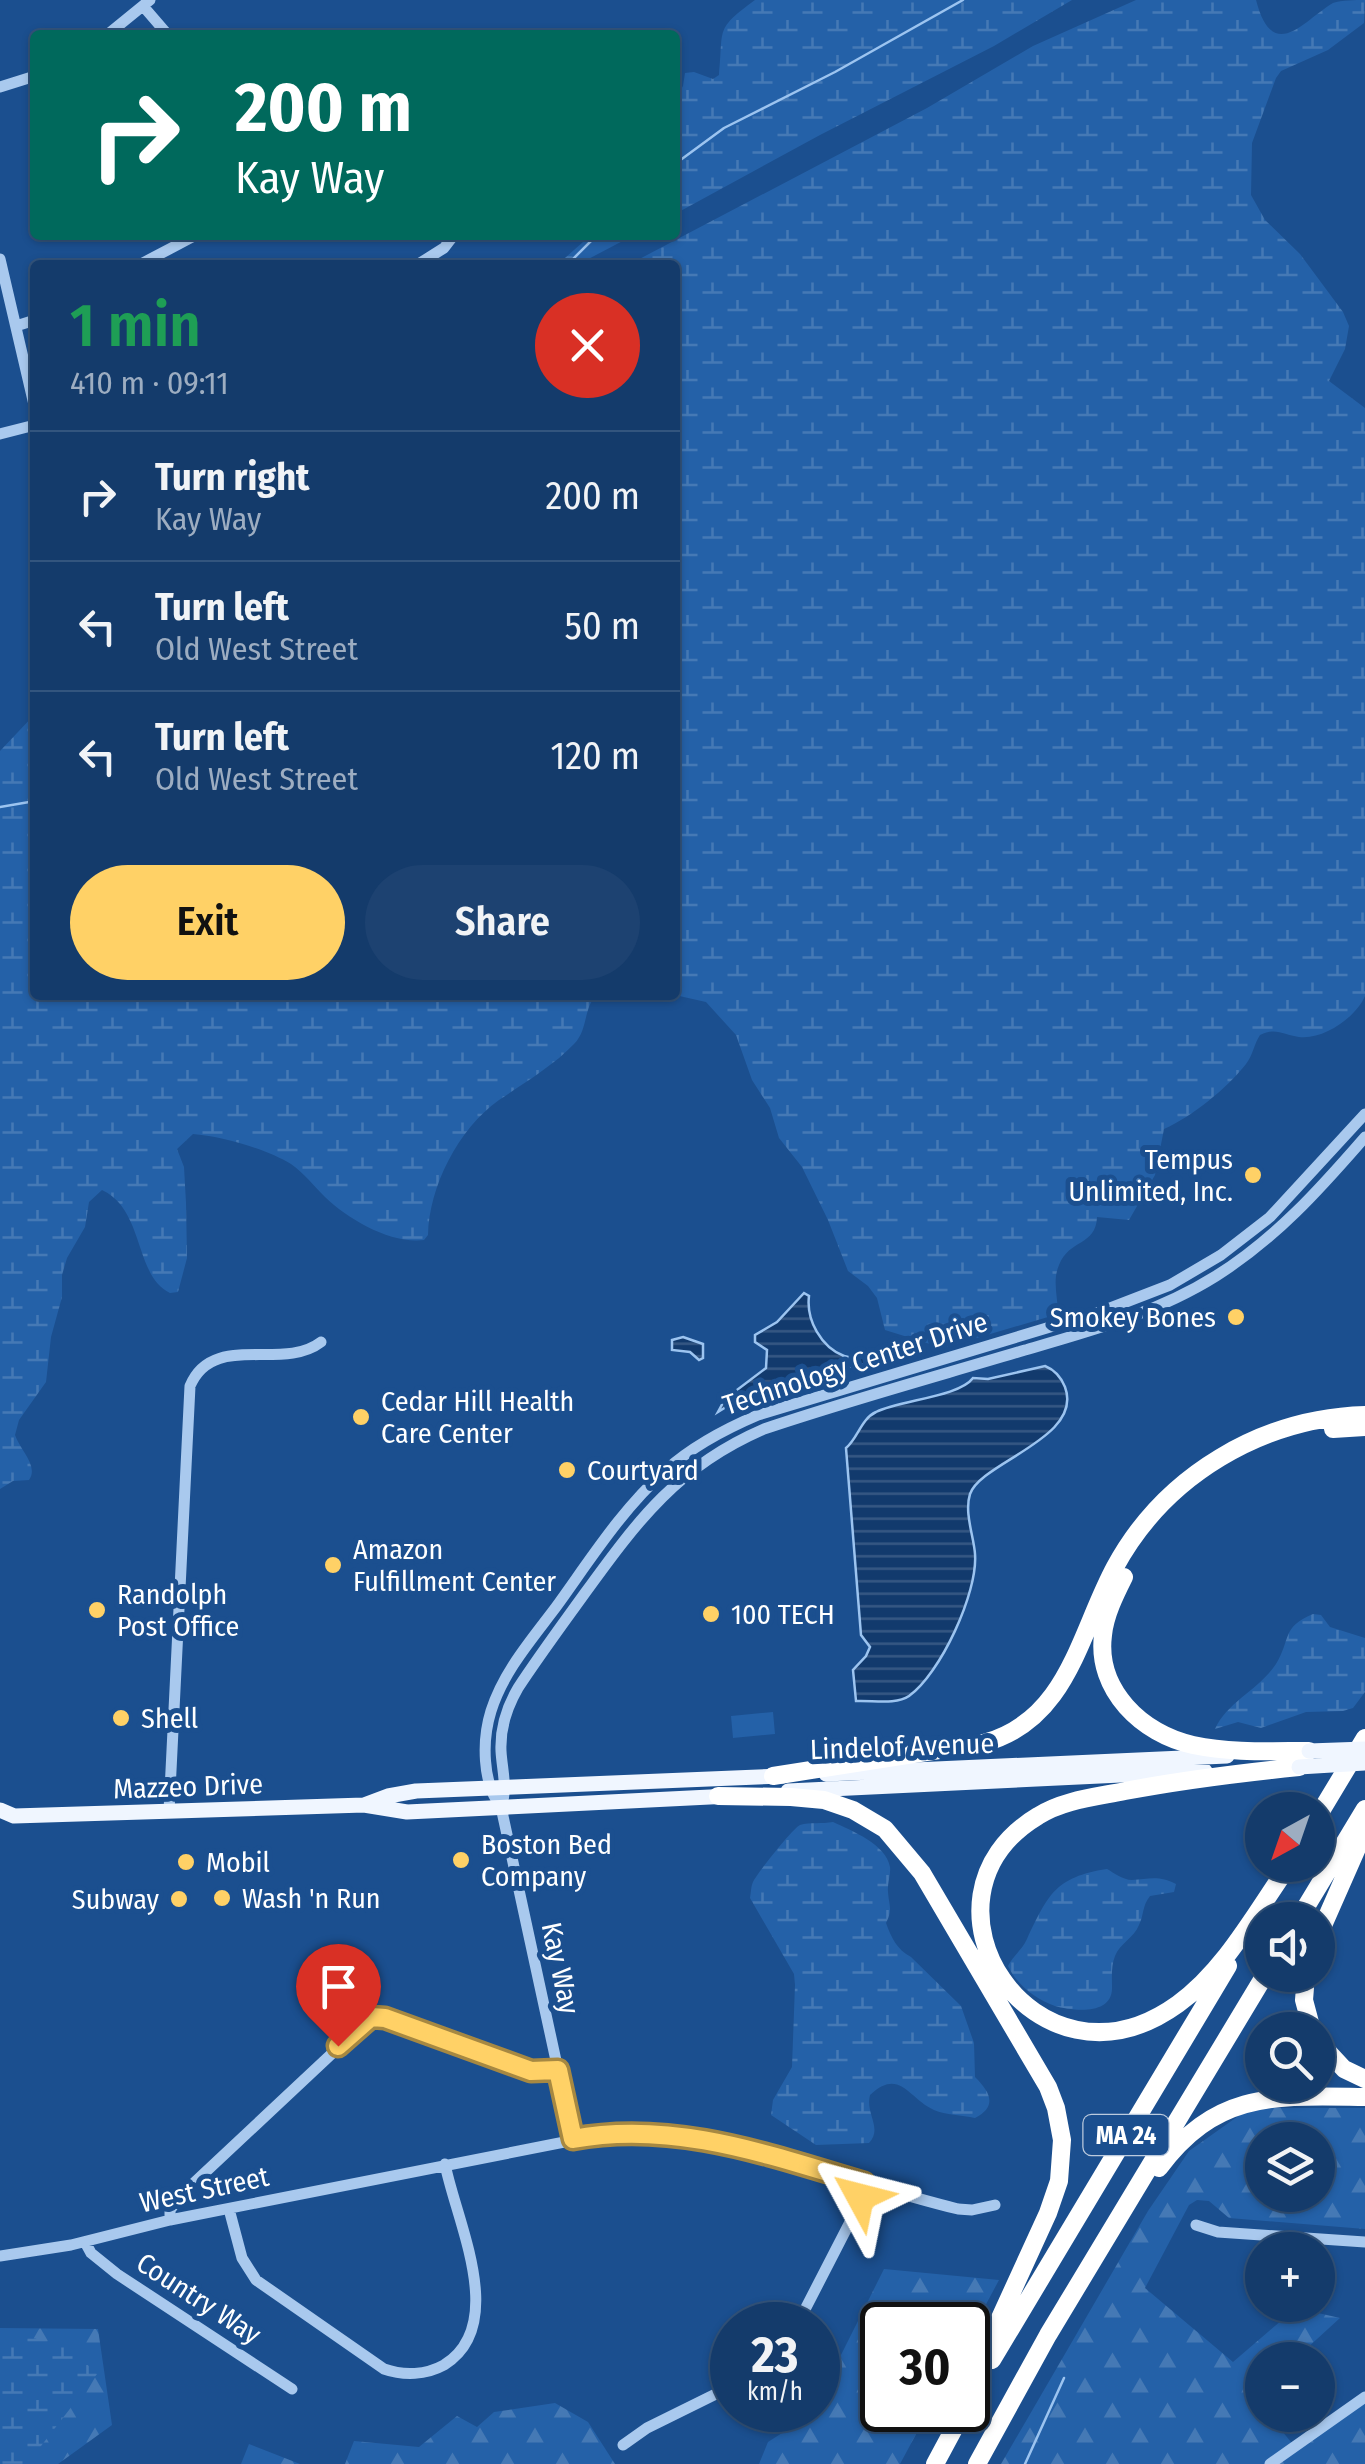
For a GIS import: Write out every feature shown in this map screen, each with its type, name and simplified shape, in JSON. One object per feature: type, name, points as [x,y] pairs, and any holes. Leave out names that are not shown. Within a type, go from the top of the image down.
[{"type":"highway","points":[[773,1776],[984,1743],[1016,1731],[1052,1700],[1127,1548],[1152,1514],[1180,1486],[1222,1456],[1268,1433],[1310,1421],[1365,1415]]},
{"type":"highway","points":[[1304,1759],[1215,1749],[1174,1740],[1156,1731],[1134,1715],[1114,1691],[1103,1658],[1102,1636],[1117,1591],[1137,1554],[1161,1522],[1202,1484],[1272,1444],[1313,1432],[1365,1428]]},
{"type":"highway","points":[[1342,1776],[1365,1730]]},
{"type":"highway","points":[[1332,1792],[1365,1738]]},
{"type":"highway","points":[[1276,1882],[1230,1950],[1194,1991],[1155,2018],[1120,2029],[1068,2028],[1036,2014],[1006,1988],[984,1943],[981,1910],[990,1872],[1010,1839],[1039,1814],[1077,1801],[1304,1759]]},
{"type":"highway","points":[[718,1796],[824,1800],[853,1810],[884,1830],[922,1872],[1048,2086],[1062,2140],[1059,2181],[990,2340]]},
{"type":"highway","points":[[1309,1902],[1365,1809]]},
{"type":"highway","points":[[1334,1902],[1365,1830]]},
{"type":"highway","name":"MA 24","points":[[990,2362],[1277,1882]]},
{"type":"highway","name":"MA 24","points":[[976,2464],[1076,2288],[1255,1992]]},
{"type":"highway","points":[[1335,2059],[1344,2069],[1365,2079]]},
{"type":"highway","points":[[1076,2288],[1164,2163],[1199,2125],[1233,2106],[1255,2100],[1365,2097]]},
{"type":"highway","points":[[934,2464],[951,2432]]},
{"type":"main road","name":"Lindelof Avenue","points":[[448,1810],[1304,1759],[1365,1749]]},
{"type":"main road","name":"Lindelof Avenue","points":[[440,1790],[1304,1759],[1365,1763]]},
{"type":"main road","name":"Mazzeo Drive","points":[[364,1805],[397,1794],[440,1790]]},
{"type":"main road","name":"Mazzeo Drive","points":[[5,1817],[364,1805],[389,1811],[448,1810]]},
{"type":"street","points":[[113,30],[146,3],[165,30]]},
{"type":"street","points":[[0,87],[30,78]]},
{"type":"street","points":[[149,260],[187,240]]},
{"type":"street","points":[[425,260],[450,240]]},
{"type":"street","points":[[0,258],[30,387]]},
{"type":"street","points":[[16,326],[30,322]]},
{"type":"street","points":[[0,434],[30,426]]},
{"type":"street","name":"Technology Center Drive","points":[[501,1807],[486,1751],[488,1723],[498,1691],[630,1506],[681,1458],[715,1434],[758,1415],[1100,1312],[1170,1285],[1220,1255],[1270,1217],[1365,1114]]},
{"type":"street","name":"Technology Center Drive","points":[[498,1788],[506,1714],[518,1688],[642,1516],[690,1470],[723,1448],[764,1429],[1104,1327],[1176,1298],[1223,1272],[1273,1234],[1314,1196],[1365,1137]]},
{"type":"street","points":[[169,1811],[190,1386],[198,1370],[216,1358],[298,1354],[321,1342]]},
{"type":"street","name":"Kay Way","points":[[501,1807],[573,2139]]},
{"type":"street","points":[[170,2220],[170,2210],[181,2195],[371,2017],[385,2018],[535,2072],[558,2070]]},
{"type":"street","name":"West Street","points":[[0,2256],[85,2242],[170,2220],[444,2164],[573,2139],[634,2133],[719,2142],[966,2210],[995,2204]]},
{"type":"street","points":[[229,2208],[244,2264],[266,2289],[379,2366],[397,2372],[424,2372],[438,2368],[460,2351],[477,2314],[473,2273],[444,2164]]},
{"type":"street","points":[[809,2302],[850,2222],[864,2183]]},
{"type":"street","points":[[1196,2225],[1218,2232],[1365,2242]]},
{"type":"street","name":"Country Way","points":[[85,2242],[91,2253],[117,2274],[292,2389]]},
{"type":"street","points":[[1270,2464],[1365,2396]]},
{"type":"street","points":[[623,2445],[710,2397]]},
{"type":"green space","points":[[755,0],[1072,0],[994,46],[680,211],[680,91],[685,73],[713,79],[719,75],[722,39],[733,18]]},
{"type":"green space","points":[[1136,0],[1256,0],[1263,19],[1280,34],[1300,27],[1333,3],[1365,0],[1364,23],[1328,50],[1281,71],[1276,78],[1252,143],[1251,195],[1265,220],[1300,254],[1343,312],[1349,326],[1345,349],[1329,381],[1365,408],[1365,996],[1347,1019],[1319,1035],[1260,1035],[1248,1061],[1229,1083],[1164,1129],[1155,1175],[1129,1220],[1097,1217],[1092,1233],[1063,1257],[1056,1277],[1058,1314],[943,1348],[885,1330],[877,1298],[848,1271],[802,1167],[779,1138],[770,1108],[752,1080],[736,1035],[706,1002],[680,996],[680,260],[638,260],[927,108],[1033,46]]},
{"type":"green space","points":[[585,240],[624,240],[586,260],[563,260]]},
{"type":"green space","points":[[30,719],[30,1000],[593,1000],[574,1044],[484,1112],[459,1143],[440,1179],[424,1240],[398,1238],[358,1222],[281,1158],[244,1144],[193,1134],[177,1149],[184,1167],[187,1258],[178,1292],[170,1293],[150,1273],[126,1212],[102,1190],[89,1202],[85,1227],[62,1275],[62,1297],[51,1337],[46,1382],[19,1420],[15,1435],[32,1469],[31,1475],[29,1480],[13,1481],[0,1489],[0,751]]},
{"type":"green space","points":[[1313,1614],[1321,1615],[1330,1627],[1365,1638],[1365,1692],[1353,1708],[1306,1712],[1261,1728],[1238,1722],[1215,1729],[1276,1664],[1291,1629]]},
{"type":"green space","points":[[773,1712],[775,1734],[733,1738],[731,1716]]},
{"type":"green space","points":[[833,1822],[867,1839],[887,1859],[890,1911],[886,1923],[892,1938],[961,2006],[974,2043],[975,2077],[989,2099],[987,2109],[975,2118],[934,2110],[904,2088],[889,2084],[870,2095],[874,2132],[869,2143],[816,2145],[771,2115],[773,2100],[792,2067],[795,1985],[794,1974],[750,1898],[752,1885],[796,1828]]},
{"type":"green space","points":[[1107,1869],[1129,1880],[1170,1881],[1176,1884],[1174,1892],[1147,1900],[1137,1930],[1115,1956],[1111,1996],[1106,2003],[1081,2010],[1048,2003],[1022,1985],[1008,1966],[1055,1890],[1076,1877]]},
{"type":"green space","points":[[1273,2108],[1365,2108],[1365,2229],[1229,2218],[1209,2201],[1197,2200],[1189,2205],[1145,2288],[1233,2362],[1245,2352],[1245,2432],[1283,2432],[1295,2447],[1316,2432],[1335,2432],[1335,2418],[1365,2397],[1365,2464],[1001,2464],[1148,2211],[1189,2151],[1244,2112]]},
{"type":"green space","points":[[884,2269],[999,2280],[987,2302],[868,2302]]},
{"type":"green space","points":[[860,2317],[860,2432],[917,2432],[900,2464],[759,2464],[768,2442],[784,2432],[840,2432],[840,2357]]},
{"type":"green space","points":[[1335,2317],[1340,2318],[1314,2342],[1256,2342],[1280,2322],[1335,2322]]},
{"type":"green space","points":[[0,2328],[98,2329],[112,2425],[58,2464],[0,2464]]},
{"type":"green space","points":[[22,2337],[64,2342],[97,2374],[27,2464],[0,2464],[0,2351]]},
{"type":"green space","points":[[555,2403],[588,2422],[615,2464],[345,2464],[354,2441],[419,2447],[457,2416],[477,2427],[494,2412]]},
{"type":"green space","points":[[249,2444],[300,2464],[241,2464]]},
{"type":"shaded area","points":[[804,1293],[809,1296],[813,1323],[828,1346],[844,1356],[875,1361],[825,1369],[773,1384],[718,1412],[725,1399],[766,1368],[767,1350],[755,1342],[755,1335],[777,1322]]},
{"type":"shaded area","points":[[683,1337],[703,1344],[703,1358],[672,1350],[672,1340]]},
{"type":"shaded area","points":[[1045,1366],[1062,1380],[1067,1405],[1060,1421],[1046,1435],[992,1471],[970,1494],[974,1570],[964,1610],[944,1652],[921,1685],[904,1699],[856,1701],[853,1670],[870,1647],[861,1635],[846,1448],[876,1412],[955,1390],[973,1378],[988,1379]]},
{"type":"waterway","points":[[680,160],[724,128],[835,72],[963,0]]},
{"type":"waterway","points":[[572,260],[592,240]]},
{"type":"waterway","points":[[0,807],[30,802]]},
{"type":"waterway","points":[[1025,2464],[1064,2378]]},
{"type":"place","name":"Tempus Unlimited, Inc.","points":[[1253,1175]]},
{"type":"place","name":"Smokey Bones","points":[[1236,1317]]},
{"type":"place","name":"Cedar Hill Health Care Center","points":[[361,1417]]},
{"type":"place","name":"Courtyard","points":[[567,1470]]},
{"type":"place","name":"Amazon Fulfillment Center","points":[[333,1565]]},
{"type":"place","name":"Randolph Post Office","points":[[97,1610]]},
{"type":"place","name":"100 TECH","points":[[711,1614]]},
{"type":"place","name":"Shell","points":[[121,1718]]},
{"type":"place","name":"Boston Bed Company","points":[[461,1860]]},
{"type":"place","name":"Mobil","points":[[186,1862]]},
{"type":"place","name":"Wash 'n Run","points":[[222,1898]]},
{"type":"place","name":"Subway","points":[[179,1899]]},
{"type":"route","points":[[338,2046],[371,2017],[385,2018],[531,2071],[558,2070],[573,2139],[634,2133],[719,2142],[864,2183],[860,2197]]}]
